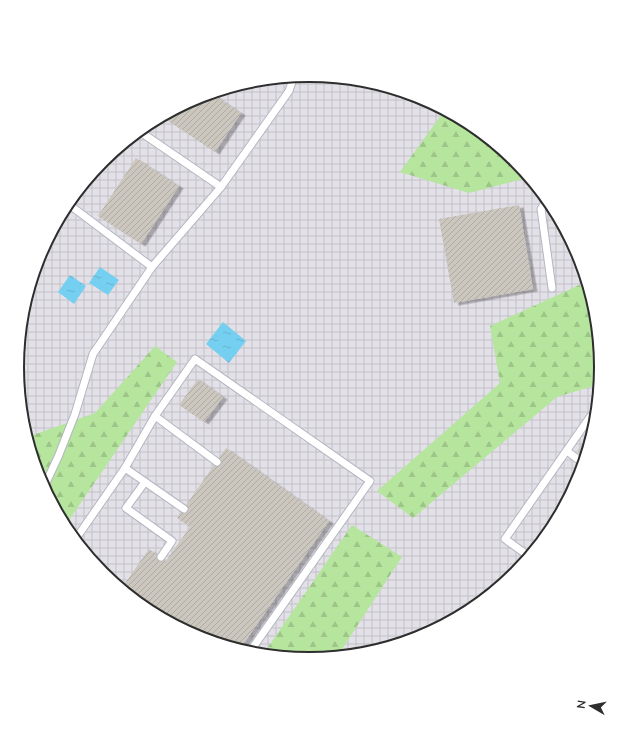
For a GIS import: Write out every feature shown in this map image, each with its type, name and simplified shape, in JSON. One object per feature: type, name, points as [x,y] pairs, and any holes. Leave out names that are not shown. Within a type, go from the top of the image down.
[{"type":"lane","points":[[47,480],[75,414],[94,354],[152,267],[221,187],[289,91],[292,82]]},
{"type":"lane","points":[[144,135],[221,187]]},
{"type":"lane","points":[[544,204],[541,209],[552,288]]},
{"type":"lane","points":[[73,207],[152,267]]},
{"type":"lane","points":[[79,535],[125,468],[155,416],[195,359],[370,481],[253,647]]},
{"type":"lane","points":[[155,416],[217,462]]},
{"type":"lane","points":[[525,554],[505,539],[591,416]]},
{"type":"lane","points":[[566,451],[579,461]]},
{"type":"lane","points":[[125,468],[184,508]]},
{"type":"lane","points":[[145,482],[126,508],[172,541],[161,557]]},
{"type":"shaded area","points":[[291,82],[328,82],[347,84],[383,91],[419,103],[452,120],[483,140],[498,152],[536,193],[557,224],[566,241],[580,275],[590,311],[595,367],[593,404],[590,423],[580,459],[566,493],[557,510],[536,541],[524,555],[498,582],[483,594],[436,623],[419,631],[383,643],[328,652],[291,652],[272,650],[236,643],[200,631],[167,614],[136,594],[121,582],[83,541],[62,510],[53,493],[39,459],[29,423],[26,404],[24,367],[26,330],[29,311],[39,275],[53,241],[72,208],[83,193],[121,152],[151,130],[183,111],[200,103],[236,91]]},
{"type":"green space","points":[[442,114],[483,140],[498,152],[524,179],[469,193],[400,172]]},
{"type":"green space","points":[[582,284],[590,311],[593,330],[595,367],[594,386],[557,397],[413,518],[377,491],[500,383],[490,326]]},
{"type":"green space","points":[[155,346],[177,362],[69,521],[53,493],[39,459],[32,436],[95,413]]},
{"type":"green space","points":[[352,525],[402,557],[341,651],[291,652],[267,649]]},
{"type":"water","points":[[100,267],[119,280],[108,295],[89,283]]},
{"type":"water","points":[[70,275],[86,286],[74,304],[58,292]]},
{"type":"water","points":[[223,322],[246,341],[229,363],[206,344]]},
{"type":"building","points":[[217,97],[241,113],[215,152],[167,120],[200,103]]},
{"type":"building","points":[[136,158],[179,186],[141,244],[98,216]]},
{"type":"building","points":[[519,205],[533,289],[454,303],[439,219]]},
{"type":"building","points":[[198,379],[223,397],[204,422],[179,405]]},
{"type":"building","points":[[586,439],[581,454],[577,451]]},
{"type":"building","points":[[226,448],[329,521],[243,645],[200,631],[183,623],[151,604],[124,585],[149,549],[166,561],[190,527],[177,518]]}]
